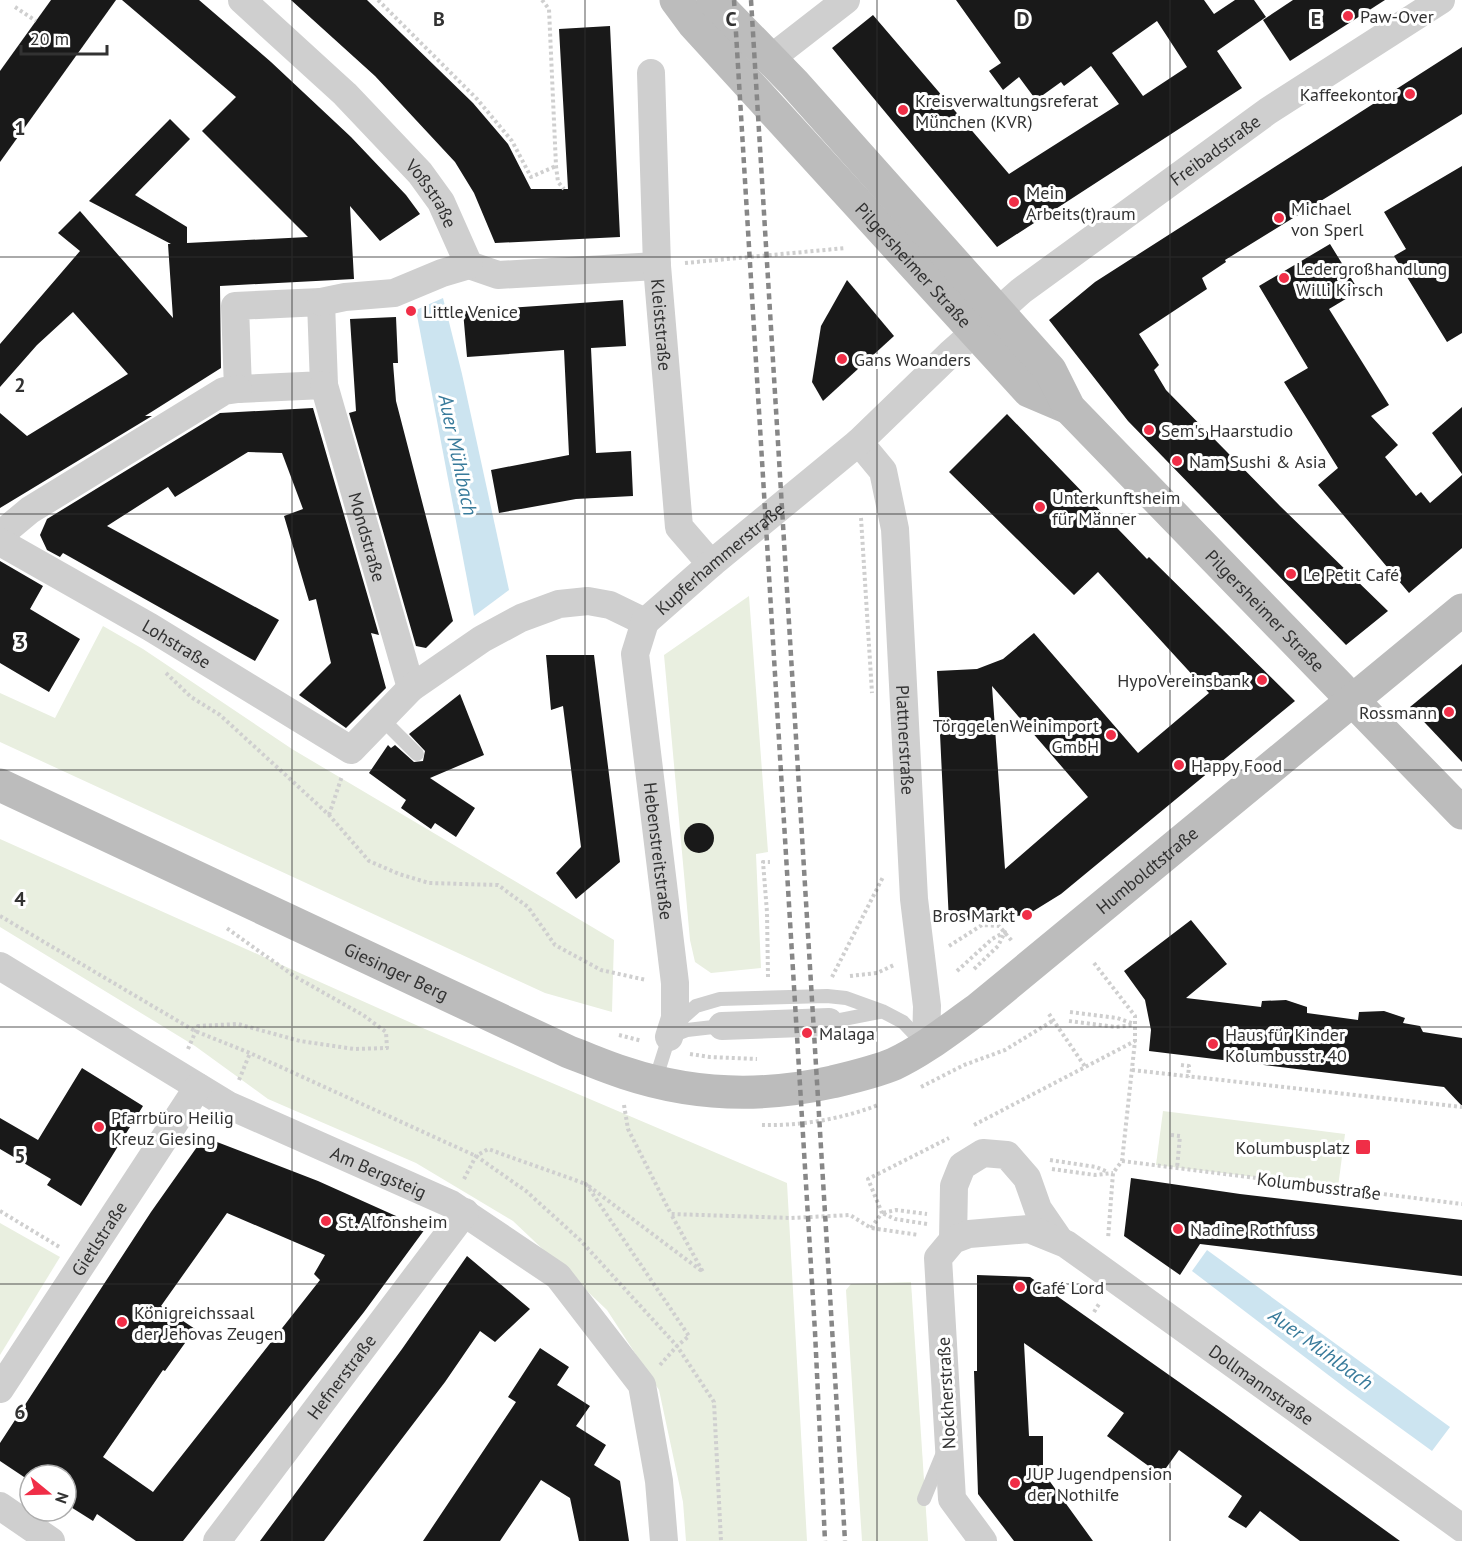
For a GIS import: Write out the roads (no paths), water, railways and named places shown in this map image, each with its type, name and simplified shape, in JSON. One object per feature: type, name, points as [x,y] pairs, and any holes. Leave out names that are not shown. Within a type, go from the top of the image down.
[{"type":"main road","name":"Pilgersheimer Straße","points":[[676,0],[693,23],[769,107],[985,322],[1050,370],[1069,408],[1462,813]]},
{"type":"main road","name":"Pilgersheimer Straße","points":[[713,0],[794,83],[985,322]]},
{"type":"main road","name":"Humboldtstraße","points":[[810,1087],[850,1078],[893,1064],[926,1046],[1001,992],[1462,610]]},
{"type":"main road","name":"Giesinger Berg","points":[[0,785],[569,1052],[625,1073],[690,1089],[752,1094],[810,1087]]},
{"type":"street","name":"Voßstraße","points":[[242,0],[345,94],[420,173],[441,202],[470,265]]},
{"type":"street","points":[[770,59],[846,0]]},
{"type":"street","name":"Freibadstraße","points":[[985,322],[1021,291],[1268,111],[1441,0]]},
{"type":"street","name":"Kleiststraße","points":[[651,73],[657,266],[679,528],[711,564]]},
{"type":"street","points":[[769,107],[794,83]]},
{"type":"street","points":[[238,389],[235,306],[321,303],[345,297],[394,293],[442,273],[470,265],[498,275],[657,266]]},
{"type":"street","name":"Mondstraße","points":[[321,303],[324,385],[411,688]]},
{"type":"street","name":"Kupferhammerstraße","points":[[351,750],[411,688],[482,639],[521,618],[559,604],[588,602],[610,605],[645,622],[711,564],[859,442],[985,322]]},
{"type":"street","points":[[0,535],[30,510],[224,391],[324,385]]},
{"type":"street","name":"Plattnerstraße","points":[[859,442],[883,471],[895,529],[914,899],[927,1006],[926,1046]]},
{"type":"street","name":"Lohstraße","points":[[0,542],[150,627],[351,750]]},
{"type":"street","name":"Hebenstreitstraße","points":[[645,622],[635,654],[675,983],[675,1018],[669,1037]]},
{"type":"street","name":"Am Bergsteig","points":[[0,966],[228,1105],[465,1212],[558,1276],[642,1385],[659,1481],[664,1541]]},
{"type":"street","points":[[722,1026],[829,1022]]},
{"type":"street","name":"Gietlstraße","points":[[0,1389],[82,1261],[188,1081]]},
{"type":"street","name":"Dollmannstraße","points":[[1060,1241],[1038,1209],[1026,1178],[1007,1155],[982,1153],[962,1166],[954,1186],[953,1240],[969,1234],[1029,1229],[1060,1241],[1462,1527]]},
{"type":"street","name":"Hefnerstraße","points":[[216,1541],[465,1212]]},
{"type":"street","name":"Nockherstraße","points":[[953,1240],[938,1258],[952,1499],[983,1541]]},
{"type":"street","points":[[0,1506],[51,1541]]},
{"type":"lane","points":[[382,719],[417,754]]},
{"type":"lane","points":[[669,1037],[687,1011],[720,999],[827,996],[846,998],[882,1011],[903,1022],[926,1046]]},
{"type":"lane","points":[[829,1022],[882,1011]]},
{"type":"lane","points":[[669,1037],[687,1030],[722,1026]]},
{"type":"lane","name":"Hebenstreitstraße","points":[[655,1081],[669,1037]]},
{"type":"lane","points":[[924,1498],[948,1439]]},
{"type":"water","name":"Auer Mühlbach","points":[[443,298],[509,590],[474,616],[416,310]]},
{"type":"water","name":"Auer Mühlbach","points":[[1207,1250],[1450,1427],[1432,1451],[1192,1271]]},
{"type":"railway","points":[[734,0],[815,1332],[825,1541]]},
{"type":"railway","points":[[751,0],[845,1541]]},
{"type":"place","name":"Paw-Over","points":[[1348,16]]},
{"type":"place","name":"Kaffeekontor","points":[[1410,94]]},
{"type":"place","name":"Kreisverwaltungsreferat München (KVR)","points":[[903,110]]},
{"type":"place","name":"Mein Arbeits(t)raum","points":[[1014,202]]},
{"type":"place","name":"Michael von Sperl","points":[[1279,218]]},
{"type":"place","name":"Ledergroßhandlung Willi Kirsch","points":[[1284,278]]},
{"type":"place","name":"Little Venice","points":[[411,311]]},
{"type":"place","name":"Gans Woanders","points":[[842,359]]},
{"type":"place","name":"Sem's Haarstudio","points":[[1149,430]]},
{"type":"place","name":"Nam Sushi & Asia","points":[[1177,461]]},
{"type":"place","name":"Unterkunftsheim für Männer","points":[[1040,507]]},
{"type":"place","name":"Le Petit Café","points":[[1291,574]]},
{"type":"place","name":"HypoVereinsbank","points":[[1262,680]]},
{"type":"place","name":"Rossmann","points":[[1449,712]]},
{"type":"place","name":"TörggelenWeinimport GmbH","points":[[1111,735]]},
{"type":"place","name":"Happy Food","points":[[1179,765]]},
{"type":"place","name":"Bros Markt","points":[[1027,915]]},
{"type":"place","name":"Malaga","points":[[807,1033]]},
{"type":"place","name":"Haus für Kinder Kolumbusstr. 40","points":[[1213,1044]]},
{"type":"place","name":"Pfarrbüro Heilig Kreuz Giesing","points":[[99,1127]]},
{"type":"place","name":"Kolumbusplatz","points":[[1363,1147]]},
{"type":"place","name":"St. Alfonsheim","points":[[326,1221]]},
{"type":"place","name":"Nadine Rothfuss","points":[[1178,1229]]},
{"type":"place","name":"Café Lord","points":[[1020,1287]]},
{"type":"place","name":"Königreichssaal der Jehovas Zeugen","points":[[122,1322]]},
{"type":"place","name":"JUP Jugendpension der Nothilfe","points":[[1015,1483]]}]
